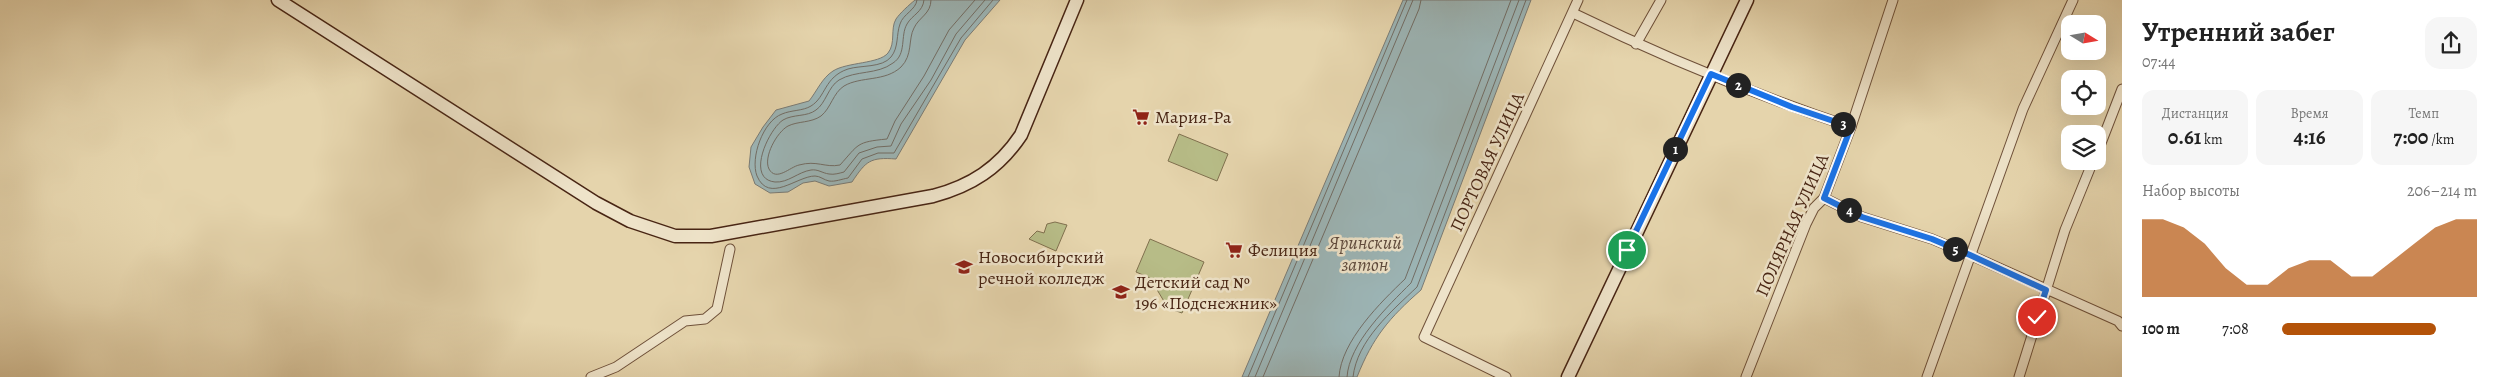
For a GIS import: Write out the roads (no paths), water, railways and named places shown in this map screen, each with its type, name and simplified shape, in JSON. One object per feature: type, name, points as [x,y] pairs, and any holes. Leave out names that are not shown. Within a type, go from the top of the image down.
[{"type":"street","points":[[278,0],[596,203],[630,221],[675,236],[711,236],[933,196],[950,191],[979,178],[1009,153],[1021,135],[1077,0]]},
{"type":"street","name":"ПОРТОВАЯ УЛИЦА","points":[[1506,377],[1424,337],[1578,0]]},
{"type":"street","points":[[1636,44],[1661,0]]},
{"type":"street","points":[[1568,377],[1747,0]]},
{"type":"street","name":"ПОЛЯРНАЯ УЛИЦА","points":[[1746,377],[1806,224],[1814,208],[1824,198],[1851,127],[1893,0]]},
{"type":"street","points":[[1927,377],[2023,109],[2073,0]]},
{"type":"street","points":[[1573,13],[1636,44],[1792,107],[1851,127]]},
{"type":"street","points":[[2106,130],[2122,89]]},
{"type":"street","points":[[2019,377],[2065,230],[2089,170]]},
{"type":"street","points":[[1824,198],[1862,217],[1932,239],[2121,321]]},
{"type":"street","points":[[591,377],[616,367],[685,321],[705,319],[717,309],[730,249]]},
{"type":"water","points":[[915,0],[1000,0],[965,40],[896,159],[880,159],[870,162],[861,169],[852,182],[829,186],[815,181],[803,183],[788,192],[770,193],[755,184],[749,167],[751,147],[776,110],[809,101],[829,74],[839,68],[884,57],[892,45],[893,27],[896,19]]},
{"type":"water","name":"Яринский затон","points":[[1403,0],[1531,0],[1421,290],[1383,329],[1369,350],[1357,377],[1242,377]]},
{"type":"place","name":"Мария-Ра","points":[[1141,117]]},
{"type":"place","name":"Фелиция","points":[[1234,250]]},
{"type":"place","name":"Новосибирский речной колледж","points":[[964,267]]},
{"type":"place","name":"Детский сад № 196 «Подснежник»","points":[[1121,292]]}]
